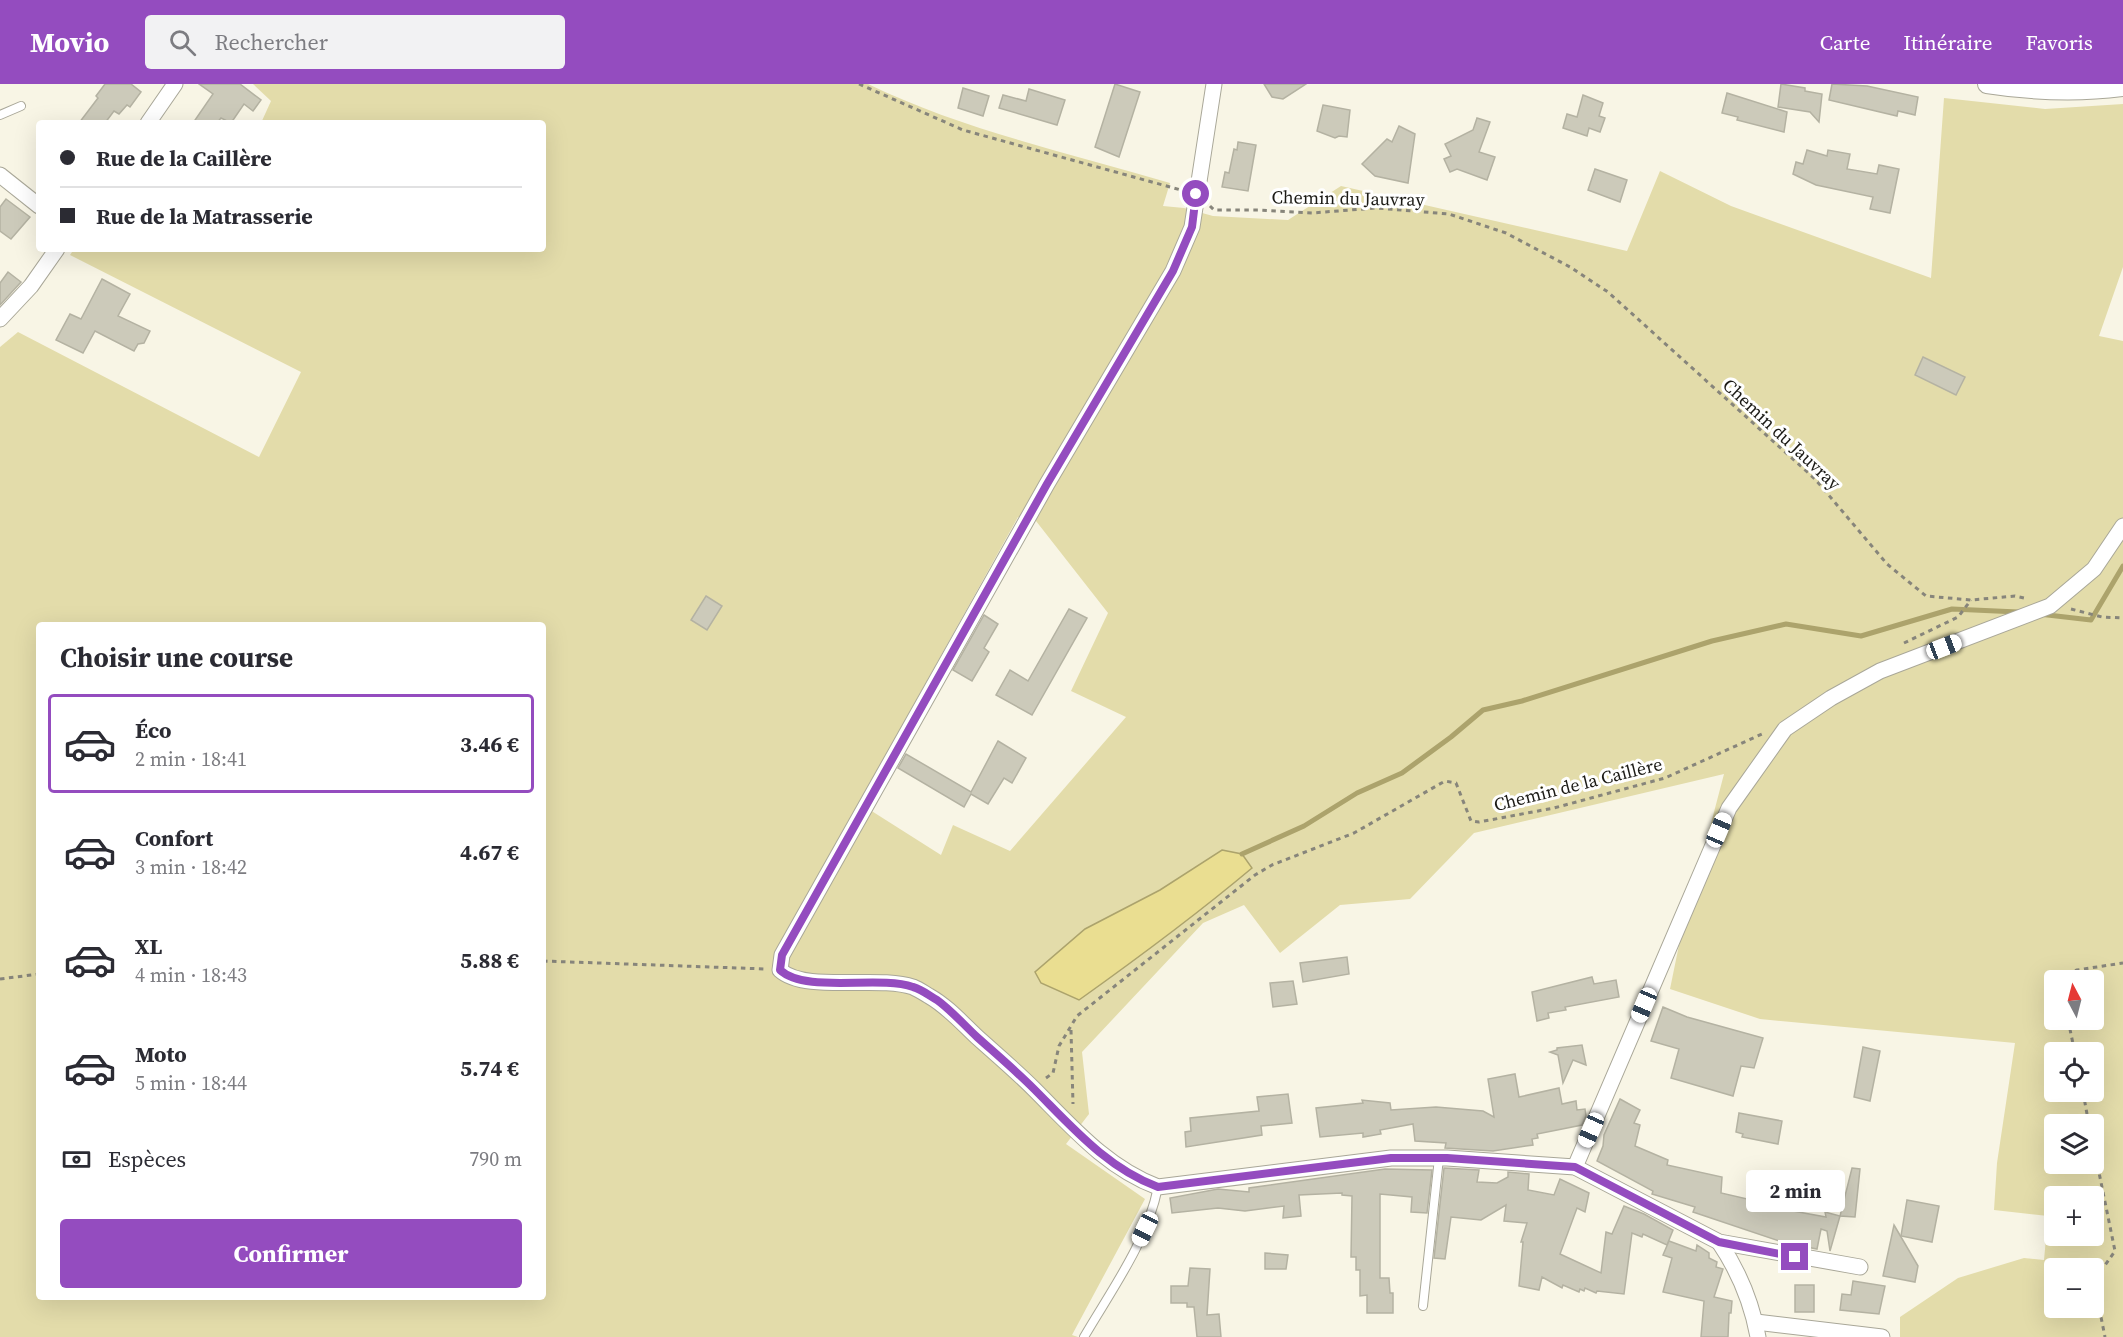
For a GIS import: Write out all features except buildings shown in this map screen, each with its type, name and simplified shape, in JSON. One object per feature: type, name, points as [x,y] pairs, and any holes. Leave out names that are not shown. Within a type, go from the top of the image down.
[{"type":"street","points":[[150,120],[175,84]]},
{"type":"street","points":[[1214,84],[1192,227],[1173,271],[1047,484],[782,955],[780,970],[787,977],[805,981],[884,983],[913,987],[931,997],[948,1010],[1033,1088],[1072,1128],[1118,1168],[1136,1179],[1158,1187],[1391,1158],[1439,1158],[1575,1167],[1719,1242],[1860,1267]]},
{"type":"street","points":[[1988,84],[2020,89],[2066,91],[2123,87]]},
{"type":"street","points":[[0,175],[36,204]]},
{"type":"street","points":[[0,319],[31,286],[55,252]]},
{"type":"street","points":[[1575,1167],[1729,808],[1785,729],[1831,698],[1880,671],[2050,606],[2094,569],[2123,526]]},
{"type":"street","points":[[1719,1242],[1734,1264],[1757,1329],[1882,1337]]},
{"type":"lane","points":[[0,115],[21,106]]},
{"type":"lane","points":[[1423,1306],[1439,1158]]},
{"type":"lane","points":[[1084,1337],[1131,1258],[1152,1214],[1158,1187]]},
{"type":"path","name":"Chemin du Jauvray","points":[[859,84],[963,130],[1196,194],[1214,210],[1312,213],[1376,208],[1449,214],[1506,232],[1570,267],[1608,292],[1815,479],[1887,564],[1926,596],[1971,600]]},
{"type":"path","points":[[1903,644],[1958,617],[1971,600],[2016,596],[2050,606]]},
{"type":"path","points":[[2073,609],[2102,617],[2123,618]]},
{"type":"path","name":"Chemin de la Caillère","points":[[1053,1073],[1059,1046],[1077,1016],[1255,875],[1272,865],[1354,833],[1445,781],[1455,783],[1471,821],[1479,822],[1554,808],[1665,778],[1762,733]]},
{"type":"path","points":[[546,961],[780,970]]},
{"type":"path","points":[[2077,970],[2123,963]]},
{"type":"path","points":[[0,979],[36,974]]},
{"type":"path","points":[[1071,1028],[1071,1100],[1076,1112]]},
{"type":"path","points":[[2099,1174],[2115,1251],[2104,1267]]},
{"type":"path","points":[[2101,1318],[2105,1337]]},
{"type":"shaded area","points":[[253,84],[868,84],[941,115],[979,128],[1170,183],[1163,206],[1184,208],[1213,216],[1288,220],[1341,186],[1627,251],[1660,171],[1731,206],[1931,278],[1944,98],[2045,109],[2123,104],[2123,267],[2099,336],[2123,341],[2123,1337],[1900,1337],[1900,1317],[1958,1278],[2024,1258],[2044,1260],[2044,1318],[2104,1318],[2104,1258],[2044,1258],[2045,1246],[2104,1246],[2104,1186],[2044,1186],[2044,1216],[1994,1210],[1997,1163],[2015,1043],[1760,1019],[1670,989],[1679,945],[1724,774],[1474,833],[1410,899],[1340,905],[1280,953],[1244,905],[1203,923],[1082,1052],[1089,1114],[1066,1144],[1145,1199],[1072,1335],[1078,1337],[0,1337],[0,347],[18,332],[259,457],[301,372],[70,255],[72,252],[546,252],[546,120],[262,120],[271,101]],"holes":[[[1018,517],[1036,521],[1108,613],[1071,691],[1126,717],[1010,851],[953,825],[941,855],[859,803]]]},
{"type":"shaded area","points":[[1222,850],[1242,854],[1252,868],[1123,968],[1079,1000],[1041,983],[1035,972],[1085,929],[1160,890]]},
{"type":"waterway","points":[[2039,614],[2091,620],[2123,566]]},
{"type":"waterway","points":[[1242,854],[1304,826],[1357,793],[1402,773],[1483,710],[1522,701],[1712,641],[1786,624],[1861,636],[1952,609],[2018,612]]},
{"type":"route","points":[[1196,194],[1192,227],[1173,271],[1047,484],[782,955],[780,970],[787,977],[805,981],[884,983],[913,987],[939,1002],[1033,1088],[1072,1128],[1118,1168],[1136,1179],[1158,1187],[1391,1158],[1447,1158],[1575,1167],[1719,1242],[1795,1257]]}]
